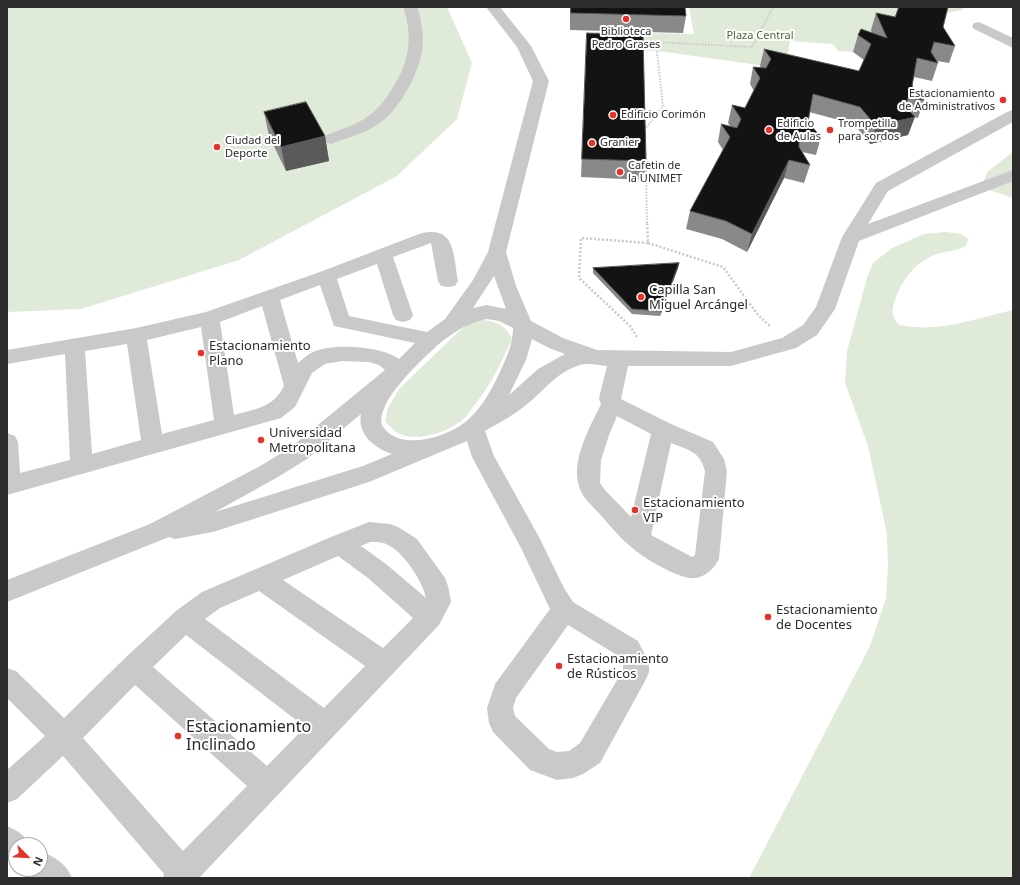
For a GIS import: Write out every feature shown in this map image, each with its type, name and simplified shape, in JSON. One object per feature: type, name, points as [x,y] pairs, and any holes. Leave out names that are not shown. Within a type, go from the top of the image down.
[{"type":"lane","points":[[331,139],[376,118],[391,103],[401,88],[414,58],[416,36],[410,7]]},
{"type":"lane","points":[[7,591],[158,531],[270,472],[299,453],[399,370],[453,322],[482,283],[497,252],[540,81],[524,46],[493,7]]},
{"type":"lane","points":[[979,26],[1013,44]]},
{"type":"lane","points":[[158,531],[213,522],[369,472],[450,440],[473,428],[523,396],[545,374],[570,360],[582,357],[731,359],[789,343],[810,330],[825,309],[851,237],[882,187],[1013,114]]},
{"type":"lane","points":[[851,237],[1013,175]]},
{"type":"lane","points":[[7,357],[136,335],[210,318],[327,276],[425,238],[438,238],[441,242],[448,281]]},
{"type":"lane","points":[[473,428],[494,403],[510,372],[520,348],[523,332],[523,325],[506,286],[497,252]]},
{"type":"lane","points":[[383,254],[403,315]]},
{"type":"lane","points":[[327,276],[341,321],[342,354]]},
{"type":"lane","points":[[269,296],[294,386]]},
{"type":"lane","points":[[453,322],[470,315],[487,312],[506,315],[556,343],[594,357]]},
{"type":"lane","points":[[210,318],[225,425]]},
{"type":"lane","points":[[341,321],[431,340]]},
{"type":"lane","points":[[136,335],[153,446]]},
{"type":"lane","points":[[76,346],[82,465]]},
{"type":"lane","points":[[7,442],[8,485],[273,412],[287,401],[305,368],[320,357],[342,354],[368,355],[386,360],[399,370]]},
{"type":"lane","points":[[612,404],[602,424],[588,466],[592,491],[638,539],[650,548],[690,568],[700,566],[707,559],[716,470],[713,459],[705,448],[663,430],[612,404],[610,398],[627,358]]},
{"type":"lane","points":[[399,370],[376,403],[371,418],[372,426],[376,434],[382,440],[400,448],[411,449],[430,447]]},
{"type":"lane","points":[[473,428],[483,457],[532,544],[555,596],[564,610],[629,649],[636,663],[636,672],[590,753],[572,764],[557,766],[540,760],[503,723],[500,708],[504,693],[564,610]]},
{"type":"lane","points":[[638,539],[663,430]]},
{"type":"lane","points":[[7,680],[64,737],[180,875],[430,617],[439,602],[436,586],[408,546],[390,534],[369,532],[211,600],[185,619],[134,667],[64,737],[8,786]]},
{"type":"lane","points":[[339,544],[377,571],[430,617]]},
{"type":"lane","points":[[260,578],[384,664]]},
{"type":"lane","points":[[185,619],[326,726]]},
{"type":"lane","points":[[134,667],[268,785]]},
{"type":"lane","points":[[48,872],[57,878]]},
{"type":"path","points":[[648,243],[645,129],[663,107],[656,42],[752,47],[773,7]]},
{"type":"path","points":[[627,358],[640,341],[630,326],[579,278],[581,238],[648,243],[723,267],[758,315],[789,343]]},
{"type":"green space","name":"Ciudad del Deporte","points":[[7,7],[447,7],[472,63],[457,119],[397,176],[239,260],[81,309],[7,312]]},
{"type":"green space","name":"Plaza Central","points":[[689,7],[965,7],[962,10],[917,18],[881,56],[856,47],[853,52],[838,51],[833,44],[790,41],[785,70],[658,51],[596,48],[596,32],[694,34]]},
{"type":"green space","points":[[1013,152],[1013,198],[989,190],[983,183],[987,172]]},
{"type":"green space","points":[[946,232],[961,234],[968,239],[966,246],[937,254],[923,261],[917,266],[907,277],[899,290],[893,309],[893,315],[899,325],[928,327],[956,324],[1013,310],[1013,878],[749,878],[870,646],[886,598],[888,567],[887,534],[868,446],[845,383],[847,351],[867,278],[873,263],[892,248],[924,234]]},
{"type":"green space","points":[[483,320],[493,322],[504,327],[512,339],[490,383],[466,417],[448,429],[425,436],[412,437],[402,435],[394,430],[385,421],[388,408],[399,389],[458,332],[467,325]]},
{"type":"building","points":[[571,7],[685,7],[686,16],[571,13]]},
{"type":"building","name":"Edificio de Aulas","points":[[899,7],[948,7],[943,27],[955,46],[934,42],[931,52],[938,63],[917,58],[912,86],[924,100],[908,98],[905,106],[915,117],[876,126],[860,107],[813,94],[808,122],[821,137],[799,133],[799,147],[810,165],[789,160],[752,234],[726,221],[690,211],[730,137],[721,124],[737,128],[741,119],[732,105],[745,108],[760,78],[753,67],[766,68],[771,59],[764,49],[859,71],[871,44],[858,35],[861,29],[887,38],[876,13],[895,17]]},
{"type":"building","name":"Edificio Corimón","points":[[587,33],[643,35],[646,161],[582,159]]},
{"type":"building","points":[[306,102],[325,136],[281,147],[264,112]]},
{"type":"building","name":"Capilla San Miguel Arcángel","points":[[679,263],[661,311],[632,309],[593,268]]},
{"type":"place","name":"Biblioteca Pedro Grases","points":[[626,19]]},
{"type":"place","name":"Estacionamiento de Administrativos","points":[[1003,100]]},
{"type":"place","name":"Edificio Corimón","points":[[613,115]]},
{"type":"place","name":"Edificio de Aulas","points":[[769,130]]},
{"type":"place","name":"Trompetilla para sordos","points":[[830,130]]},
{"type":"place","name":"Granier","points":[[592,143]]},
{"type":"place","name":"Ciudad del Deporte","points":[[217,147]]},
{"type":"place","name":"Cafetin de la UNIMET","points":[[620,172]]},
{"type":"place","name":"Capilla San Miguel Arcángel","points":[[641,297]]},
{"type":"place","name":"Estacionamiento Plano","points":[[201,353]]},
{"type":"place","name":"Universidad Metropolitana","points":[[261,440]]},
{"type":"place","name":"Estacionamiento VIP","points":[[635,510]]},
{"type":"place","name":"Estacionamiento de Docentes","points":[[768,617]]},
{"type":"place","name":"Estacionamiento de Rústicos","points":[[559,666]]},
{"type":"place","name":"Estacionamiento Inclinado","points":[[178,736]]}]
